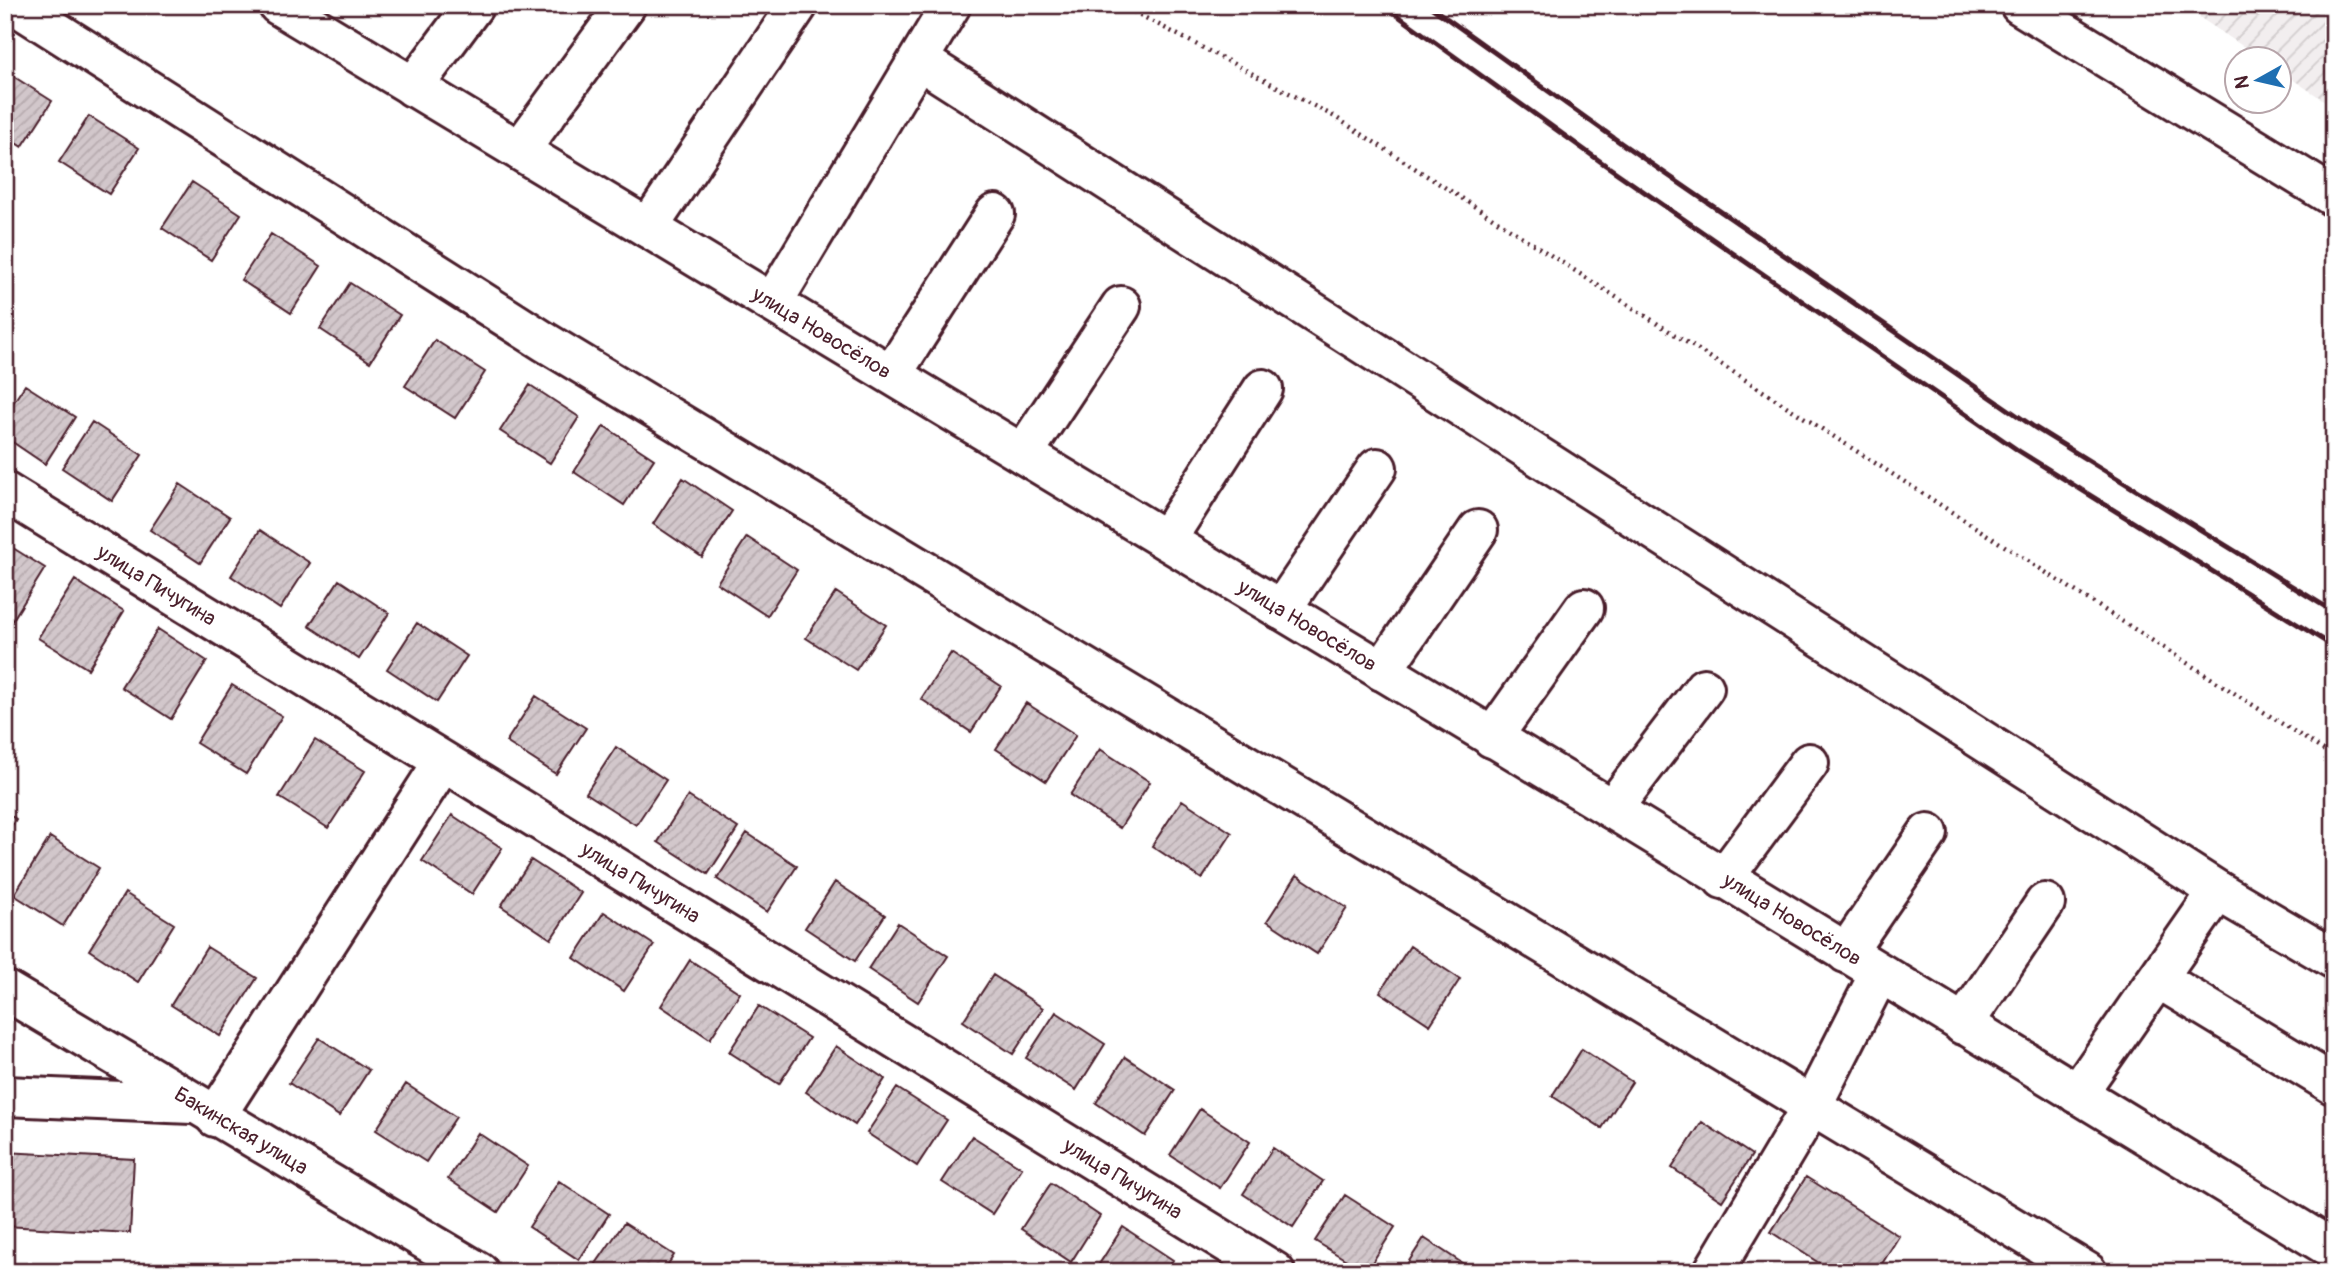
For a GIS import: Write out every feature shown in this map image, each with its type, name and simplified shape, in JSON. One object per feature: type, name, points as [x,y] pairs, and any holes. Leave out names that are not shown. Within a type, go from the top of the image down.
[{"type":"street","points":[[15,5],[545,342],[1813,1104],[2087,1272]]},
{"type":"street","points":[[413,87],[474,5]]},
{"type":"street","points":[[520,150],[626,5]]},
{"type":"street","points":[[648,228],[798,5]]},
{"type":"street","points":[[773,302],[951,5]]},
{"type":"street","points":[[2020,5],[2334,197]]},
{"type":"street","name":"улица Новосёлов","points":[[292,9],[413,87],[1612,809],[2334,1250]]},
{"type":"street","points":[[919,60],[2218,891],[2334,958]]},
{"type":"street","points":[[892,374],[995,214]]},
{"type":"street","points":[[1023,454],[1121,306]]},
{"type":"street","points":[[1166,540],[1263,389]]},
{"type":"street","points":[[1281,610],[1377,468]]},
{"type":"street","name":"улица Пичугина","points":[[5,492],[1275,1272]]},
{"type":"street","points":[[1382,671],[1478,530]]},
{"type":"street","points":[[1492,738],[1584,608]]},
{"type":"street","points":[[1612,809],[1704,688]]},
{"type":"street","points":[[5,1096],[205,1110],[443,762]]},
{"type":"street","points":[[1723,879],[1809,763]]},
{"type":"street","points":[[1846,953],[1928,833]]},
{"type":"street","points":[[2077,1094],[2218,891]]},
{"type":"street","points":[[1964,1025],[2045,903]]},
{"type":"street","points":[[1713,1272],[1813,1104],[1880,974]]},
{"type":"street","points":[[2159,979],[2334,1086]]},
{"type":"street","name":"Бакинская улица","points":[[5,990],[479,1272]]},
{"type":"path","points":[[1121,5],[1335,117],[2334,757]]},
{"type":"shaded area","points":[[2181,5],[2334,5],[2334,107],[2294,80],[2294,46],[2242,46]]},
{"type":"building","points":[[5,71],[52,101],[22,147],[5,136]]},
{"type":"building","points":[[89,116],[139,148],[109,194],[59,162]]},
{"type":"building","points":[[192,182],[241,214],[211,260],[162,228]]},
{"type":"building","points":[[271,234],[321,266],[291,313],[241,280]]},
{"type":"building","points":[[350,283],[400,315],[370,362],[320,329]]},
{"type":"building","points":[[435,340],[485,372],[455,418],[405,386]]},
{"type":"building","points":[[25,385],[75,417],[45,464],[5,437],[5,415]]},
{"type":"building","points":[[530,385],[579,417],[550,463],[500,431]]},
{"type":"building","points":[[92,422],[142,455],[112,501],[62,468]]},
{"type":"building","points":[[604,426],[654,459],[624,505],[574,472]]},
{"type":"building","points":[[683,478],[732,511],[702,557],[653,524]]},
{"type":"building","points":[[180,484],[230,517],[200,563],[150,530]]},
{"type":"building","points":[[260,530],[310,563],[280,609],[231,576]]},
{"type":"building","points":[[747,537],[797,570],[767,616],[717,583]]},
{"type":"building","points":[[5,543],[45,568],[9,626],[5,623]]},
{"type":"building","points":[[75,580],[124,611],[88,669],[38,638]]},
{"type":"building","points":[[339,580],[389,613],[359,659],[309,626]]},
{"type":"building","points":[[836,592],[886,625],[856,670],[806,638]]},
{"type":"building","points":[[417,623],[467,656],[437,702],[387,669]]},
{"type":"building","points":[[158,629],[207,661],[171,719],[121,687]]},
{"type":"building","points":[[951,653],[1001,686],[971,732],[921,699]]},
{"type":"building","points":[[232,685],[282,716],[246,774],[196,743]]},
{"type":"building","points":[[536,696],[586,728],[556,774],[506,742]]},
{"type":"building","points":[[1026,703],[1076,735],[1046,781],[996,749]]},
{"type":"building","points":[[315,740],[365,771],[328,828],[279,797]]},
{"type":"building","points":[[616,747],[666,780],[636,825],[586,793]]},
{"type":"building","points":[[1100,749],[1150,782],[1120,828],[1070,795]]},
{"type":"building","points":[[688,796],[738,828],[708,874],[658,842]]},
{"type":"building","points":[[1182,800],[1232,833],[1202,879],[1152,846]]},
{"type":"building","points":[[5,812],[16,819],[5,836]]},
{"type":"building","points":[[452,815],[502,848],[472,894],[422,861]]},
{"type":"building","points":[[747,833],[797,866],[767,912],[717,879]]},
{"type":"building","points":[[50,837],[99,868],[63,926],[14,895]]},
{"type":"building","points":[[531,860],[581,893],[551,939],[501,906]]},
{"type":"building","points":[[1297,875],[1347,908],[1317,954],[1267,921]]},
{"type":"building","points":[[835,882],[885,915],[855,961],[805,928]]},
{"type":"building","points":[[125,893],[174,924],[138,982],[89,950]]},
{"type":"building","points":[[604,912],[654,945],[624,991],[574,958]]},
{"type":"building","points":[[898,923],[948,956],[918,1002],[868,969]]},
{"type":"building","points":[[1410,946],[1460,979],[1430,1025],[1380,992]]},
{"type":"building","points":[[207,947],[257,978],[220,1036],[171,1005]]},
{"type":"building","points":[[690,960],[740,993],[710,1039],[661,1006]]},
{"type":"building","points":[[993,975],[1043,1008],[1013,1054],[963,1021]]},
{"type":"building","points":[[759,1006],[809,1038],[779,1084],[729,1052]]},
{"type":"building","points":[[1056,1012],[1105,1044],[1076,1090],[1026,1058]]},
{"type":"building","points":[[319,1038],[369,1070],[339,1116],[289,1083]]},
{"type":"building","points":[[836,1046],[885,1079],[855,1125],[806,1092]]},
{"type":"building","points":[[1582,1049],[1632,1082],[1602,1128],[1552,1096]]},
{"type":"building","points":[[1125,1057],[1175,1090],[1145,1136],[1096,1103]]},
{"type":"building","points":[[406,1084],[456,1117],[426,1162],[376,1130]]},
{"type":"building","points":[[897,1088],[947,1120],[917,1166],[867,1133]]},
{"type":"building","points":[[1200,1109],[1250,1142],[1220,1188],[1170,1155]]},
{"type":"building","points":[[1702,1122],[1752,1155],[1722,1201],[1672,1168]]},
{"type":"building","points":[[478,1133],[528,1166],[498,1212],[448,1179]]},
{"type":"building","points":[[972,1136],[1022,1168],[992,1214],[942,1182]]},
{"type":"building","points":[[1273,1148],[1323,1181],[1293,1227],[1243,1194]]},
{"type":"building","points":[[5,1152],[134,1159],[130,1233],[5,1226]]},
{"type":"building","points":[[1806,1177],[1899,1236],[1877,1272],[1833,1272],[1771,1232]]},
{"type":"building","points":[[559,1181],[609,1214],[579,1260],[529,1227]]},
{"type":"building","points":[[1051,1183],[1100,1216],[1071,1262],[1021,1229]]},
{"type":"building","points":[[1345,1195],[1395,1227],[1366,1272],[1315,1241]]},
{"type":"building","points":[[624,1223],[674,1255],[663,1272],[599,1272],[593,1268]]},
{"type":"building","points":[[1123,1227],[1173,1260],[1166,1272],[1094,1272]]},
{"type":"building","points":[[1424,1238],[1474,1271],[1402,1272]]},
{"type":"railway","points":[[1383,5],[1604,164],[2019,451],[2334,647]]},
{"type":"railway","points":[[1428,5],[1621,143],[2034,427],[2334,612]]}]
